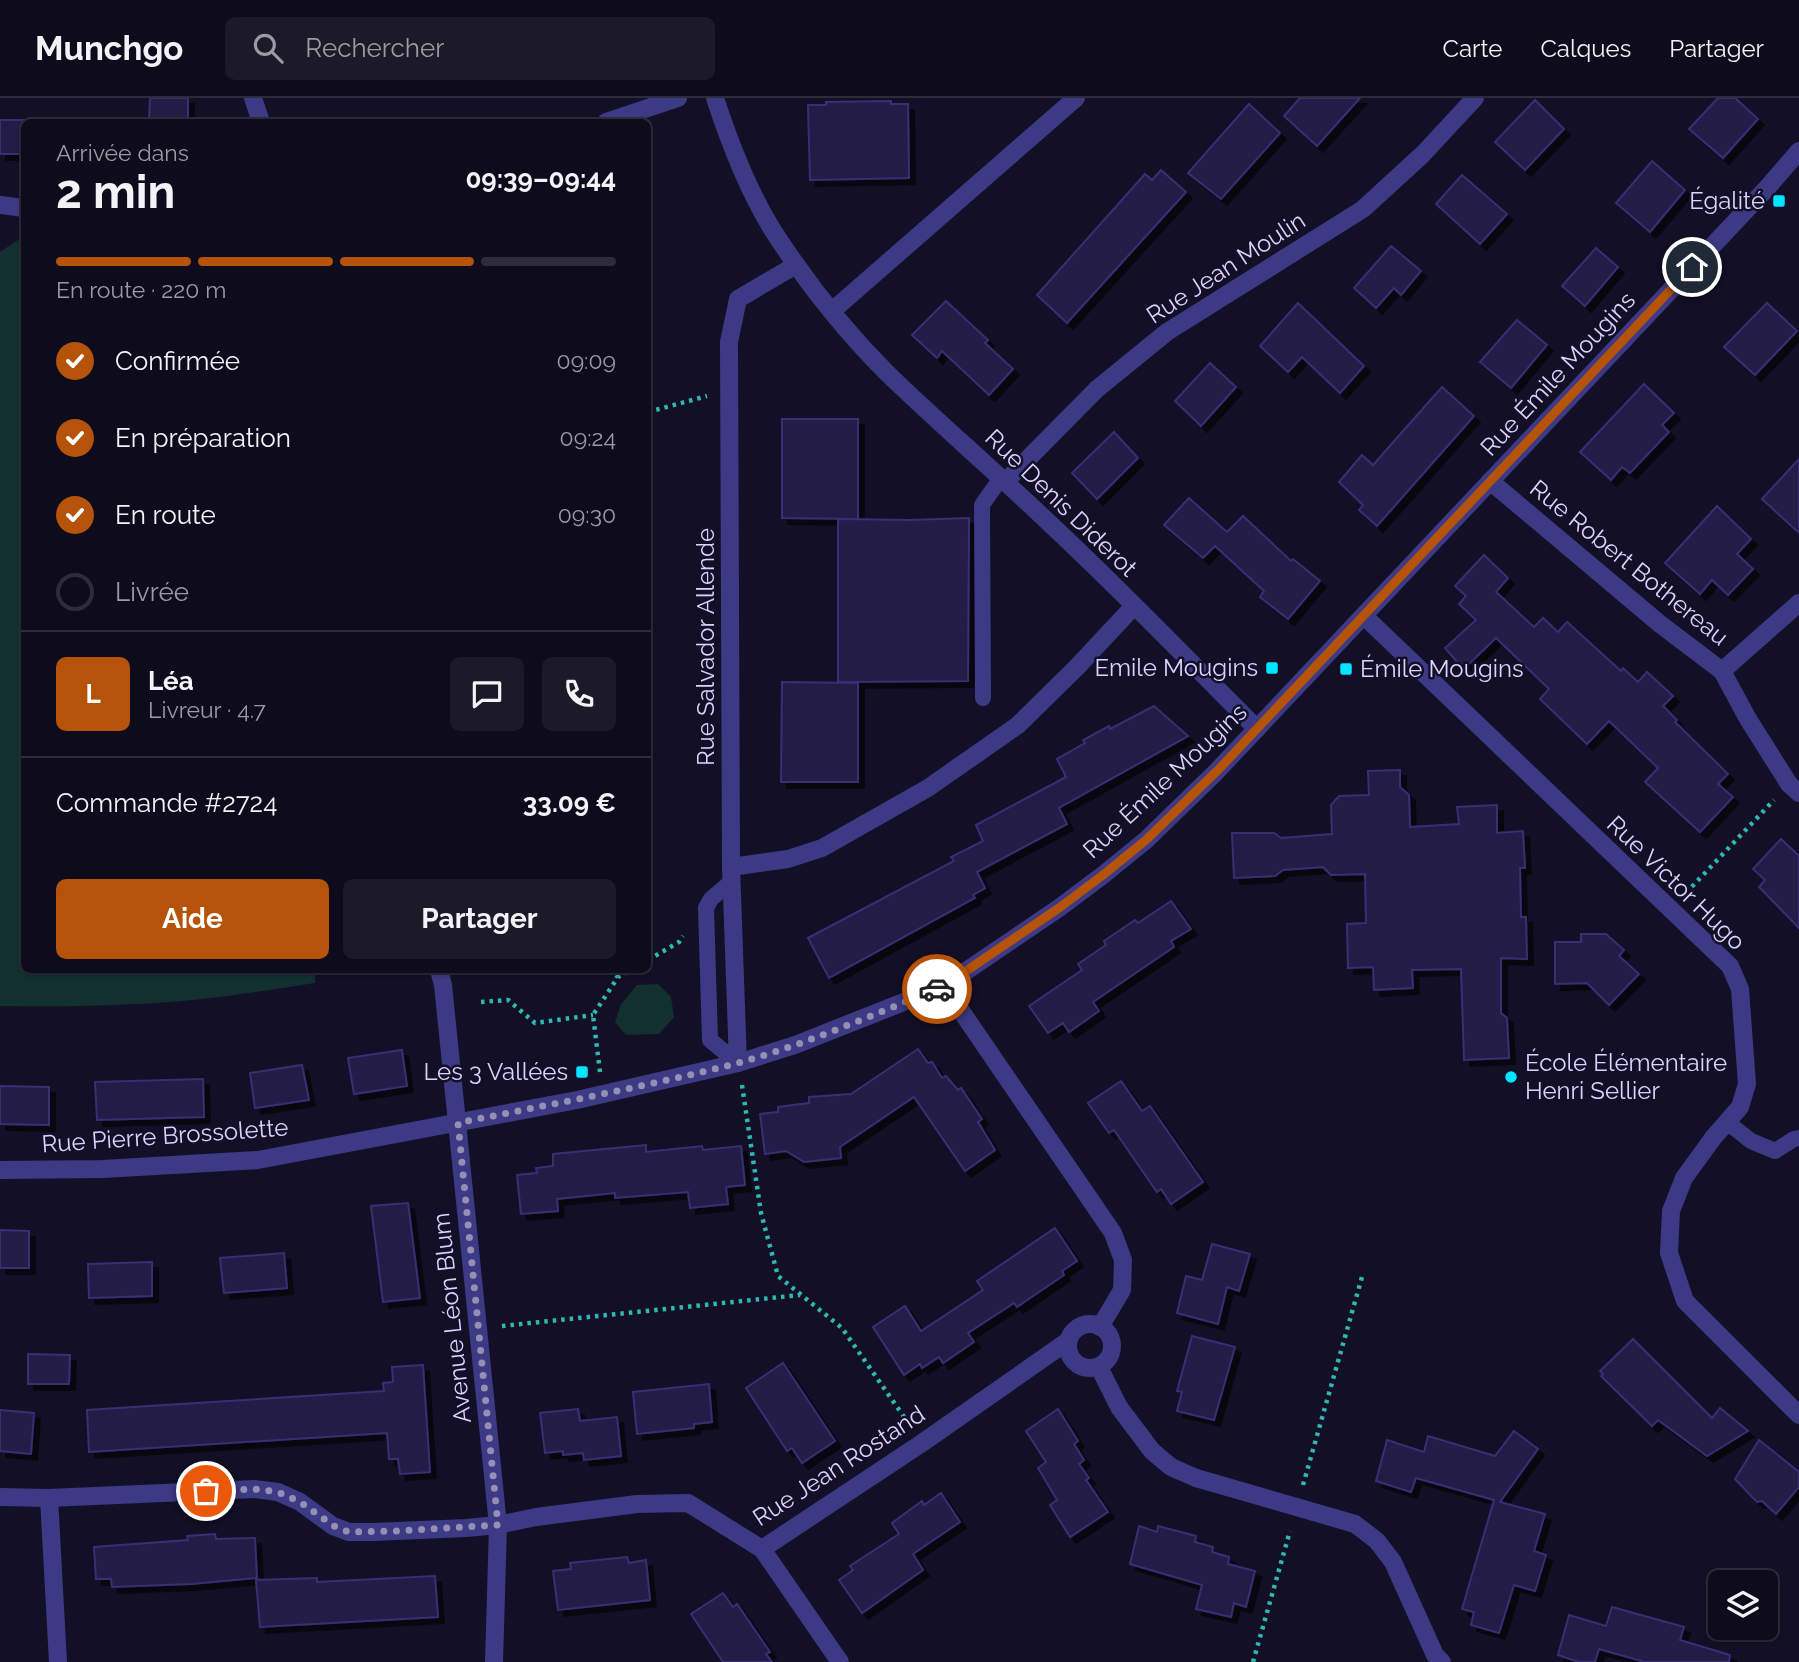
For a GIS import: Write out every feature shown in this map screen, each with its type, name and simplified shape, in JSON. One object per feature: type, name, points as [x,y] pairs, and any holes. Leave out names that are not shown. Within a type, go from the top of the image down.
[{"type":"street","points":[[253,98],[260,119]]},
{"type":"street","points":[[615,119],[678,98]]},
{"type":"street","name":"Rue Denis Diderot","points":[[715,98],[726,134],[771,227],[832,311],[886,372],[1134,606],[1257,729]]},
{"type":"street","points":[[832,311],[1076,98]]},
{"type":"street","name":"Rue Jean Moulin","points":[[1003,480],[1097,389],[1167,332],[1363,209],[1423,154],[1475,98]]},
{"type":"street","name":"Rue Émile Mougins","points":[[458,1123],[578,1100],[738,1062],[809,1041],[944,986],[1059,908],[1146,840],[1215,773],[1799,151]]},
{"type":"street","points":[[0,205],[21,208]]},
{"type":"street","name":"Rue Salvador Allende","points":[[738,1062],[731,874],[729,342],[738,299],[796,265]]},
{"type":"street","name":"Rue Robert Bothereau","points":[[1490,481],[1660,624],[1723,670],[1748,719],[1794,788]]},
{"type":"street","points":[[1723,670],[1799,603]]},
{"type":"street","points":[[731,874],[822,848],[928,788],[1018,725],[1134,606]]},
{"type":"street","name":"Rue Victor Hugo","points":[[1364,616],[1730,966],[1740,989],[1747,1084],[1740,1107],[1684,1178],[1671,1211],[1669,1253],[1685,1301],[1799,1415]]},
{"type":"street","name":"Avenue Léon Blum","points":[[440,973],[458,1123],[498,1525],[494,1662]]},
{"type":"street","points":[[944,986],[1113,1233],[1123,1260],[1122,1290],[1100,1327]]},
{"type":"street","name":"Rue Pierre Brossolette","points":[[0,1170],[103,1170],[258,1160],[458,1123]]},
{"type":"street","points":[[1081,1326],[1100,1327],[1110,1337],[1112,1344],[1109,1357],[1099,1367],[1079,1366],[1070,1355],[1068,1341],[1081,1326]]},
{"type":"street","name":"Rue Jean Rostand","points":[[0,1497],[49,1498],[254,1489],[278,1492],[300,1502],[334,1526],[349,1532],[498,1525],[536,1517],[637,1504],[688,1503],[762,1549],[922,1443],[1068,1341]]},
{"type":"street","points":[[1099,1367],[1119,1407],[1152,1451],[1171,1467],[1196,1478],[1355,1524],[1377,1541],[1393,1562],[1435,1655],[1442,1662]]},
{"type":"street","points":[[49,1498],[58,1662]]},
{"type":"street","points":[[762,1549],[840,1662]]},
{"type":"lane","points":[[983,698],[982,505],[1003,480]]},
{"type":"lane","points":[[731,874],[706,908],[710,1040],[738,1062]]},
{"type":"lane","points":[[1727,1122],[1751,1141],[1775,1151],[1799,1138]]},
{"type":"path","points":[[651,411],[730,390]]},
{"type":"path","points":[[1681,899],[1794,788]]},
{"type":"path","points":[[651,958],[679,942],[706,908]]},
{"type":"path","points":[[613,973],[618,977]]},
{"type":"path","points":[[600,1073],[593,1015],[618,977],[625,973]]},
{"type":"path","points":[[481,1002],[508,1000],[535,1023],[593,1015]]},
{"type":"path","points":[[742,1084],[761,1213],[778,1276],[842,1328],[922,1443]]},
{"type":"path","points":[[1253,1662],[1362,1277]]},
{"type":"path","points":[[502,1326],[801,1295]]},
{"type":"green space","points":[[21,238],[21,973],[315,973],[315,983],[165,1002],[0,1006],[0,252]]},
{"type":"green space","points":[[658,984],[671,997],[674,1017],[659,1034],[626,1035],[615,1022],[621,1004],[637,985]]},
{"type":"building","points":[[150,98],[188,98],[188,119],[149,119]]},
{"type":"building","points":[[1300,98],[1360,98],[1317,146],[1284,116]]},
{"type":"building","points":[[1718,98],[1735,98],[1758,119],[1723,158],[1689,129]]},
{"type":"building","points":[[1535,100],[1564,129],[1525,170],[1495,142]]},
{"type":"building","points":[[891,101],[891,104],[908,104],[909,178],[810,180],[808,105],[826,105],[826,102]]},
{"type":"building","points":[[1249,104],[1280,133],[1221,199],[1188,173]]},
{"type":"building","points":[[0,120],[21,120],[21,154],[0,154]]},
{"type":"building","points":[[1652,161],[1685,190],[1650,232],[1616,203]]},
{"type":"building","points":[[1161,170],[1186,192],[1067,323],[1037,295],[1145,174],[1152,180]]},
{"type":"building","points":[[1462,175],[1507,214],[1480,244],[1436,204]]},
{"type":"building","points":[[1391,246],[1421,271],[1401,295],[1394,288],[1376,308],[1354,288]]},
{"type":"building","points":[[1596,248],[1618,267],[1585,306],[1562,286]]},
{"type":"building","points":[[946,301],[988,340],[985,343],[1013,369],[989,395],[942,351],[937,358],[912,335]]},
{"type":"building","points":[[1298,303],[1364,366],[1340,393],[1302,357],[1288,372],[1260,346]]},
{"type":"building","points":[[1767,303],[1797,331],[1755,375],[1724,347]]},
{"type":"building","points":[[1517,320],[1547,345],[1511,388],[1480,362]]},
{"type":"building","points":[[1210,363],[1236,387],[1201,426],[1175,401]]},
{"type":"building","points":[[1644,384],[1674,413],[1662,425],[1669,432],[1630,473],[1622,467],[1611,480],[1580,452]]},
{"type":"building","points":[[1442,387],[1474,416],[1377,526],[1359,510],[1363,505],[1339,482],[1362,455],[1373,465]]},
{"type":"building","points":[[782,419],[858,419],[858,519],[782,518]]},
{"type":"building","points":[[1114,432],[1138,458],[1097,499],[1072,473]]},
{"type":"building","points":[[1799,459],[1799,533],[1762,499]]},
{"type":"building","points":[[1189,498],[1227,532],[1243,516],[1291,561],[1293,559],[1320,581],[1288,619],[1260,597],[1264,591],[1215,546],[1203,558],[1164,525]]},
{"type":"building","points":[[1717,506],[1751,539],[1737,554],[1753,569],[1728,595],[1712,580],[1700,594],[1665,563]]},
{"type":"building","points":[[969,518],[968,681],[838,682],[838,519]]},
{"type":"building","points":[[1484,555],[1508,578],[1496,592],[1534,627],[1543,618],[1558,632],[1567,622],[1621,671],[1623,668],[1638,682],[1647,672],[1673,696],[1663,706],[1677,720],[1675,722],[1728,774],[1718,784],[1733,797],[1700,832],[1645,782],[1658,768],[1609,721],[1587,744],[1540,699],[1549,689],[1496,638],[1469,664],[1459,664],[1445,648],[1476,620],[1459,604],[1466,596],[1455,586]]},
{"type":"building","points":[[782,682],[858,683],[858,782],[781,782]]},
{"type":"building","points":[[1154,706],[1188,736],[1059,808],[1067,824],[977,872],[985,888],[973,895],[975,898],[829,978],[808,938],[954,861],[951,857],[983,841],[976,825],[1066,777],[1057,759],[1085,743],[1083,740]]},
{"type":"building","points":[[1400,770],[1400,787],[1409,795],[1410,827],[1459,824],[1457,807],[1497,805],[1497,833],[1523,831],[1525,868],[1520,868],[1521,917],[1526,917],[1527,959],[1501,958],[1501,1013],[1507,1018],[1509,1058],[1464,1060],[1461,969],[1412,970],[1413,988],[1374,990],[1373,967],[1348,968],[1347,924],[1366,923],[1365,874],[1331,875],[1323,867],[1283,870],[1275,876],[1234,878],[1232,833],[1274,833],[1281,838],[1332,834],[1331,805],[1339,796],[1369,795],[1368,771]]},
{"type":"building","points":[[1781,839],[1799,856],[1799,928],[1759,887],[1765,880],[1753,869]]},
{"type":"building","points":[[1171,901],[1191,929],[1171,941],[1174,947],[1093,1002],[1099,1011],[1069,1032],[1063,1023],[1048,1033],[1029,1006],[1082,970],[1078,964],[1106,945],[1104,941],[1135,920],[1138,923]]},
{"type":"building","points":[[1581,934],[1606,934],[1624,950],[1619,956],[1639,974],[1609,1005],[1587,983],[1555,984],[1555,942],[1581,942]]},
{"type":"building","points":[[918,1049],[928,1063],[932,1062],[942,1078],[946,1076],[958,1090],[961,1088],[982,1119],[978,1122],[995,1150],[965,1171],[914,1097],[840,1147],[841,1158],[804,1162],[786,1151],[765,1154],[760,1114],[778,1112],[778,1107],[809,1103],[809,1097],[851,1094]]},
{"type":"building","points":[[402,1050],[407,1086],[354,1094],[348,1058]]},
{"type":"building","points":[[302,1065],[309,1100],[255,1108],[250,1073]]},
{"type":"building","points":[[203,1079],[204,1117],[97,1120],[95,1082]]},
{"type":"building","points":[[1121,1081],[1142,1111],[1150,1106],[1203,1182],[1171,1204],[1161,1189],[1157,1192],[1114,1130],[1109,1133],[1088,1103]]},
{"type":"building","points":[[0,1086],[49,1087],[49,1125],[0,1124]]},
{"type":"building","points":[[646,1145],[646,1152],[702,1146],[703,1150],[741,1146],[745,1185],[726,1187],[728,1204],[690,1208],[688,1192],[615,1198],[615,1193],[557,1199],[558,1211],[521,1214],[517,1175],[537,1173],[536,1168],[553,1166],[553,1154]]},
{"type":"building","points":[[408,1203],[420,1298],[383,1302],[371,1206]]},
{"type":"building","points":[[1055,1228],[1077,1261],[1062,1271],[1064,1275],[1017,1307],[1014,1303],[968,1333],[974,1342],[943,1363],[939,1357],[922,1368],[920,1364],[904,1375],[873,1327],[905,1306],[921,1331],[983,1290],[977,1281]]},
{"type":"building","points":[[0,1230],[29,1231],[29,1268],[0,1268]]},
{"type":"building","points":[[1212,1244],[1250,1254],[1239,1291],[1227,1287],[1218,1324],[1177,1313],[1186,1276],[1202,1280]]},
{"type":"building","points":[[284,1253],[287,1288],[224,1293],[220,1258]]},
{"type":"building","points":[[152,1262],[152,1296],[89,1298],[88,1264]]},
{"type":"building","points":[[1192,1336],[1235,1347],[1214,1420],[1177,1411],[1182,1392],[1177,1391]]},
{"type":"building","points":[[1633,1339],[1712,1418],[1720,1408],[1748,1431],[1707,1456],[1658,1420],[1652,1426],[1601,1376],[1603,1374],[1600,1371]]},
{"type":"building","points":[[28,1354],[70,1355],[69,1384],[28,1384]]},
{"type":"building","points":[[783,1363],[835,1441],[802,1463],[792,1448],[787,1451],[746,1388]]},
{"type":"building","points":[[423,1365],[430,1472],[400,1474],[398,1459],[389,1459],[387,1433],[89,1452],[87,1410],[384,1391],[383,1383],[393,1382],[392,1367]]},
{"type":"building","points":[[709,1384],[712,1422],[694,1424],[694,1428],[637,1434],[633,1392]]},
{"type":"building","points":[[578,1409],[580,1421],[617,1417],[621,1456],[584,1460],[583,1453],[545,1453],[540,1413]]},
{"type":"building","points":[[1058,1409],[1078,1441],[1074,1444],[1084,1460],[1079,1464],[1089,1478],[1086,1480],[1108,1512],[1070,1537],[1050,1505],[1057,1500],[1038,1468],[1046,1462],[1026,1431]]},
{"type":"building","points":[[0,1410],[34,1413],[31,1454],[0,1451]]},
{"type":"building","points":[[1514,1431],[1538,1449],[1500,1502],[1545,1514],[1534,1551],[1546,1555],[1535,1591],[1514,1585],[1499,1633],[1471,1625],[1474,1612],[1462,1609],[1494,1500],[1416,1478],[1411,1492],[1376,1481],[1387,1440],[1424,1452],[1428,1436],[1495,1456]]},
{"type":"building","points":[[1759,1440],[1799,1472],[1799,1487],[1776,1514],[1762,1501],[1757,1502],[1735,1479]]},
{"type":"building","points":[[941,1493],[960,1522],[913,1554],[923,1570],[862,1613],[839,1580],[853,1570],[850,1566],[899,1534],[892,1523],[922,1501],[924,1505]]},
{"type":"building","points":[[1139,1526],[1157,1532],[1158,1526],[1196,1536],[1195,1542],[1213,1547],[1212,1552],[1229,1557],[1228,1564],[1255,1571],[1246,1607],[1234,1603],[1231,1617],[1196,1609],[1202,1585],[1130,1564]]},
{"type":"building","points":[[215,1534],[216,1539],[255,1538],[257,1578],[112,1587],[111,1579],[96,1579],[94,1547],[188,1540],[187,1536]]},
{"type":"building","points":[[627,1557],[629,1563],[646,1560],[650,1600],[558,1610],[553,1571],[571,1569],[570,1563]]},
{"type":"building","points":[[435,1576],[438,1617],[260,1627],[256,1580],[317,1578],[317,1582]]},
{"type":"building","points":[[723,1593],[733,1607],[737,1604],[770,1652],[766,1654],[772,1662],[723,1662],[691,1614]]},
{"type":"building","points":[[1612,1607],[1684,1627],[1680,1640],[1730,1655],[1729,1662],[1645,1662],[1599,1649],[1595,1662],[1579,1662],[1558,1655],[1569,1615],[1606,1626]]},
{"type":"way so far","points":[[206,1491],[254,1489],[278,1492],[300,1502],[334,1526],[349,1532],[498,1525],[458,1123],[578,1100],[738,1062],[809,1041],[937,989]]},
{"type":"place","name":"Égalité","points":[[1779,201]]},
{"type":"place","name":"Emile Mougins","points":[[1272,668]]},
{"type":"place","name":"Émile Mougins","points":[[1346,669]]},
{"type":"place","name":"Les 3 Vallées","points":[[582,1072]]},
{"type":"place","name":"École Élémentaire Henri Sellier","points":[[1511,1077]]},
{"type":"route","points":[[937,989],[1059,908],[1146,840],[1220,768],[1692,267]]}]
